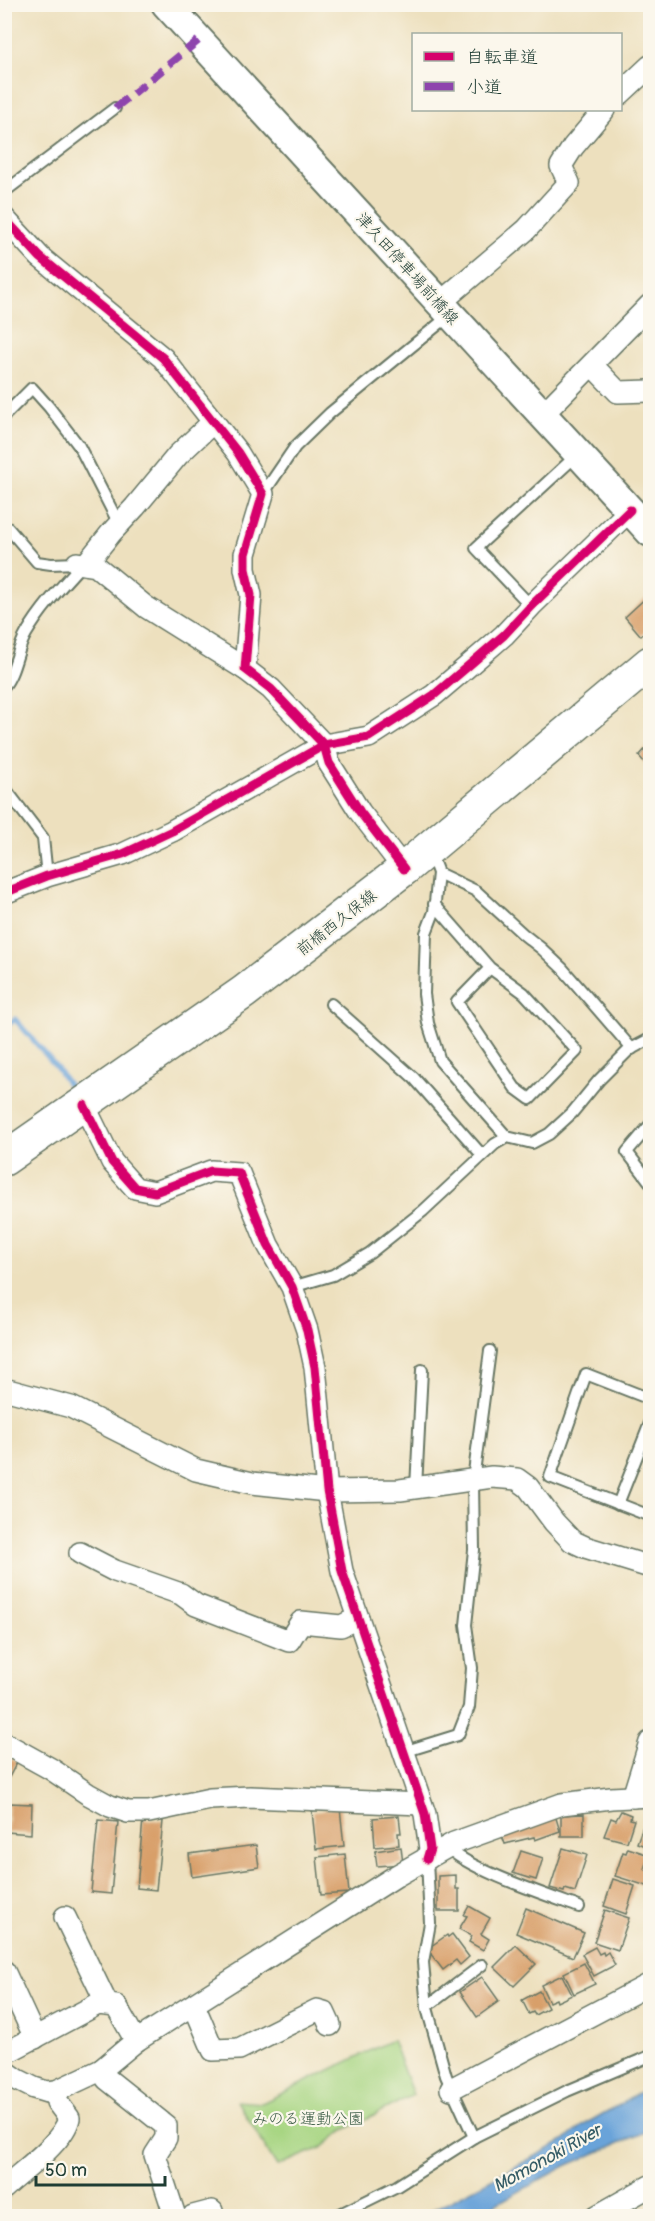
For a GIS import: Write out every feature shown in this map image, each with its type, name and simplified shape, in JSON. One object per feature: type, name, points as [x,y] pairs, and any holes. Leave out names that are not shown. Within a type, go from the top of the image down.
[{"type":"main road","name":"津久田停車場前橋線","points":[[166,4],[651,532]]},
{"type":"main road","name":"前橋西久保線","points":[[4,1159],[244,992],[404,869],[433,861],[651,663]]},
{"type":"street","points":[[622,93],[651,66]]},
{"type":"street","points":[[446,308],[526,230],[570,183],[561,166],[573,147],[603,111]]},
{"type":"street","points":[[4,218],[40,257],[163,358],[212,423],[238,453],[263,494],[245,554],[244,569],[251,595],[245,669]]},
{"type":"street","points":[[543,414],[651,305]]},
{"type":"street","points":[[592,365],[618,392],[651,391]]},
{"type":"street","points":[[81,564],[120,524],[178,455],[212,423]]},
{"type":"street","points":[[4,893],[47,876],[123,854],[172,831],[324,745],[369,737],[434,695],[504,635],[630,510]]},
{"type":"street","points":[[81,564],[96,566],[146,607],[245,669],[271,689],[324,745],[329,763],[360,812],[404,869]]},
{"type":"street","points":[[84,1105],[112,1162],[135,1188],[155,1192],[211,1171],[239,1173],[268,1245],[292,1287],[307,1330],[315,1367],[327,1491],[342,1571],[425,1814],[429,1831],[427,1859]]},
{"type":"street","points":[[4,1389],[71,1407],[196,1470],[252,1483],[327,1491],[416,1488],[492,1477],[517,1479],[528,1486],[554,1522],[572,1541],[651,1567]]},
{"type":"street","points":[[80,1553],[116,1571],[182,1594],[196,1605],[289,1641],[302,1622],[341,1626],[358,1618]]},
{"type":"street","points":[[4,2070],[34,2088],[47,2092],[56,2091],[101,2070],[136,2042],[318,1925],[448,1847],[562,1804],[642,1796],[651,1742]]},
{"type":"street","points":[[4,1743],[51,1769],[88,1794],[110,1806],[128,1812],[149,1812],[210,1799],[250,1797],[421,1804]]},
{"type":"street","points":[[64,1917],[107,2004]]},
{"type":"street","points":[[4,1971],[35,2038]]},
{"type":"street","points":[[451,2089],[651,1984]]},
{"type":"street","points":[[4,2054],[98,2004],[116,2006],[136,2042]]},
{"type":"street","points":[[194,2005],[213,2050],[239,2049],[317,2010],[324,2012],[330,2025]]},
{"type":"street","points":[[101,2070],[107,2079],[166,2126],[166,2138],[155,2155],[176,2217]]},
{"type":"street","points":[[4,2188],[50,2145],[67,2124],[69,2118],[57,2102],[56,2091]]},
{"type":"street","points":[[597,2217],[651,2186]]},
{"type":"lane","points":[[4,192],[115,108]]},
{"type":"lane","points":[[263,494],[295,447],[446,308]]},
{"type":"lane","points":[[4,416],[32,388],[79,446],[120,524]]},
{"type":"lane","points":[[531,606],[476,548],[578,453]]},
{"type":"lane","points":[[8,528],[37,562],[81,564]]},
{"type":"lane","points":[[4,686],[10,679],[25,636],[44,607],[81,564]]},
{"type":"lane","points":[[4,787],[43,838],[47,876]]},
{"type":"lane","points":[[433,861],[434,904],[426,933],[424,994],[428,1023],[440,1060],[507,1137],[532,1143],[549,1134],[572,1113],[599,1080],[632,1049],[651,1039]]},
{"type":"lane","points":[[433,861],[476,891],[542,949],[562,968],[632,1049]]},
{"type":"lane","points":[[434,904],[490,968],[524,993],[578,1051],[530,1099],[515,1088],[457,1002],[490,968]]},
{"type":"lane","points":[[332,1004],[414,1078],[482,1155]]},
{"type":"lane","points":[[651,1125],[627,1152],[651,1182]]},
{"type":"lane","points":[[292,1287],[333,1275],[370,1253],[423,1211],[482,1155],[507,1137]]},
{"type":"lane","points":[[403,1752],[458,1736],[469,1707],[472,1668],[466,1625],[474,1550],[473,1480],[490,1351]]},
{"type":"lane","points":[[416,1488],[422,1370]]},
{"type":"lane","points":[[651,1399],[586,1374],[550,1477],[651,1516]]},
{"type":"lane","points":[[618,1503],[651,1422]]},
{"type":"lane","points":[[448,1847],[456,1855],[512,1882],[579,1907]]},
{"type":"lane","points":[[427,1859],[430,1923],[423,1962],[427,2003],[451,2089],[474,2137]]},
{"type":"lane","points":[[427,2003],[434,2002],[482,1965]]},
{"type":"lane","points":[[336,2217],[397,2186],[474,2137],[546,2100],[651,2056]]},
{"type":"green space","name":"みのる運動公園","points":[[392,2040],[413,2095],[344,2130],[323,2147],[277,2166],[237,2101],[262,2103]]},
{"type":"water","name":"Momonoki River","points":[[650,2085],[650,2130],[566,2166],[474,2216],[421,2216],[564,2141],[584,2125]]},
{"type":"building","points":[[650,594],[650,628],[641,636],[625,617]]},
{"type":"building","points":[[650,744],[650,769],[639,756]]},
{"type":"building","points":[[4,1756],[17,1762],[6,1783],[4,1782]]},
{"type":"building","points":[[9,1803],[32,1804],[31,1834],[7,1832]]},
{"type":"building","points":[[650,1806],[650,1841],[648,1847],[637,1843]]},
{"type":"building","points":[[340,1808],[344,1846],[316,1849],[312,1811]]},
{"type":"building","points":[[621,1811],[631,1815],[630,1819],[634,1820],[627,1842],[604,1836],[611,1818],[616,1820]]},
{"type":"building","points":[[584,1814],[584,1836],[561,1836],[561,1815]]},
{"type":"building","points":[[555,1815],[560,1831],[535,1840],[534,1837],[505,1844],[501,1833]]},
{"type":"building","points":[[399,1816],[401,1833],[398,1833],[399,1845],[375,1847],[373,1818]]},
{"type":"building","points":[[143,1819],[163,1821],[156,1890],[137,1888]]},
{"type":"building","points":[[98,1820],[118,1822],[111,1894],[91,1892]]},
{"type":"building","points":[[256,1845],[259,1867],[192,1877],[189,1854]]},
{"type":"building","points":[[401,1847],[403,1864],[377,1866],[375,1851]]},
{"type":"building","points":[[563,1848],[587,1855],[575,1892],[550,1888]]},
{"type":"building","points":[[628,1848],[649,1855],[644,1869],[650,1872],[650,1887],[615,1876],[623,1852],[626,1853]]},
{"type":"building","points":[[521,1851],[543,1858],[536,1880],[513,1873]]},
{"type":"building","points":[[345,1854],[349,1893],[321,1895],[317,1857]]},
{"type":"building","points":[[456,1875],[456,1889],[459,1889],[459,1911],[438,1911],[438,1876]]},
{"type":"building","points":[[613,1879],[635,1886],[626,1914],[604,1906]]},
{"type":"building","points":[[469,1906],[490,1918],[481,1934],[489,1939],[483,1950],[469,1942],[472,1936],[459,1929],[467,1916],[464,1915]]},
{"type":"building","points":[[526,1908],[584,1933],[573,1957],[516,1933]]},
{"type":"building","points":[[605,1910],[629,1918],[618,1950],[594,1942]]},
{"type":"building","points":[[452,1934],[469,1957],[460,1965],[456,1960],[443,1970],[427,1949]]},
{"type":"building","points":[[516,1945],[536,1964],[514,1986],[494,1967]]},
{"type":"building","points":[[595,1947],[599,1954],[603,1952],[604,1955],[608,1952],[615,1965],[594,1976],[582,1954]]},
{"type":"building","points":[[584,1963],[595,1984],[574,1994],[564,1973]]},
{"type":"building","points":[[562,1975],[572,1995],[557,2002],[556,1999],[549,2002],[541,1985]]},
{"type":"building","points":[[482,1977],[499,2001],[477,2017],[460,1992]]},
{"type":"building","points":[[539,1991],[548,2008],[535,2015],[533,2012],[529,2014],[522,2000]]},
{"type":"waterway","points":[[4,1028],[15,1019],[54,1064],[76,1096]]},
{"type":"marked path","points":[[115,108],[199,40]]},
{"type":"cycle path","points":[[4,218],[40,257],[163,358],[238,453],[263,494],[245,554],[245,569],[251,595],[245,669],[271,689],[324,745],[329,763],[360,812],[404,869]]},
{"type":"cycle path","points":[[4,893],[47,876],[123,854],[172,831],[324,745],[369,737],[434,695],[504,635],[630,510]]},
{"type":"cycle path","points":[[84,1105],[112,1162],[135,1188],[155,1192],[211,1171],[239,1173],[268,1245],[292,1287],[307,1330],[315,1367],[327,1491],[342,1571],[425,1814],[430,1849],[427,1859]]}]
